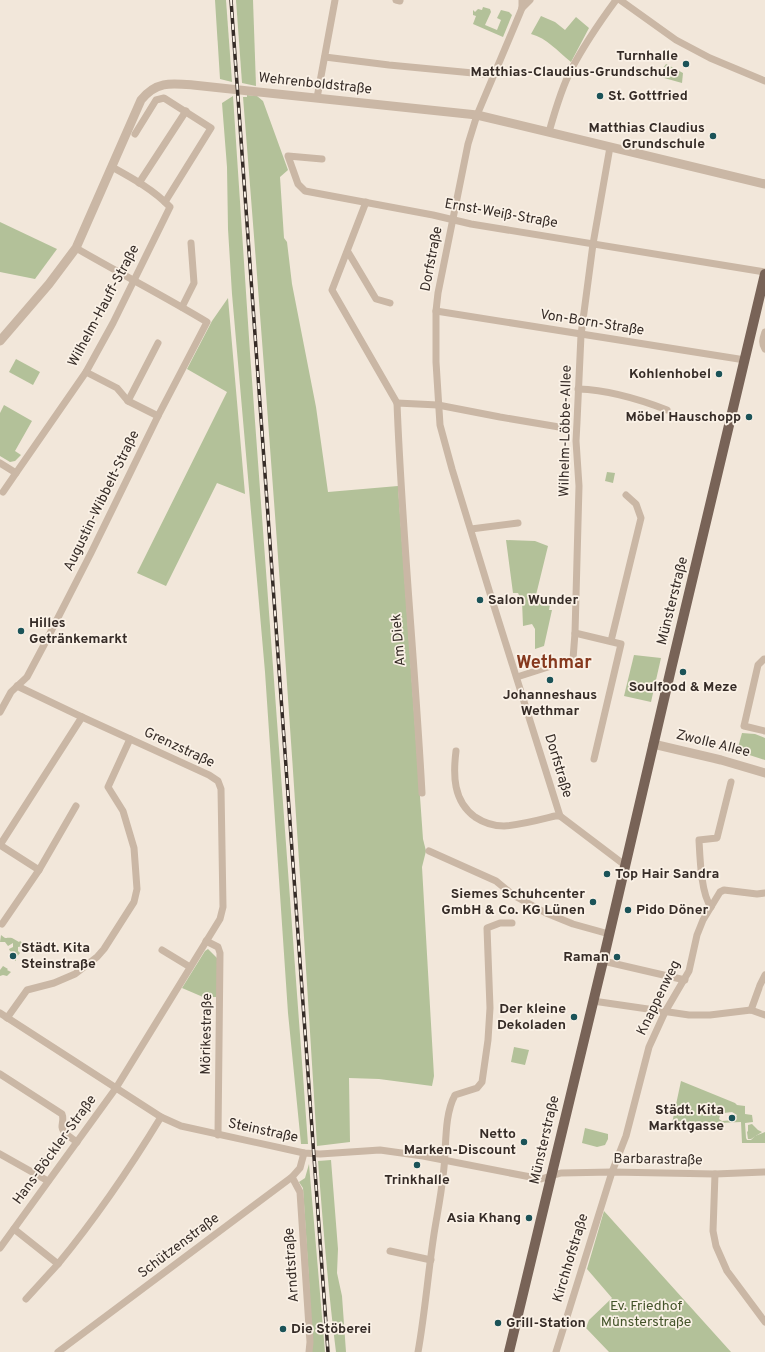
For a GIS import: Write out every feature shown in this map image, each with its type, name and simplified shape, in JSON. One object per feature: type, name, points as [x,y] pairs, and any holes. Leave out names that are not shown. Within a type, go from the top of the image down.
[{"type":"main road","name":"Münsterstraße","points":[[509,1352],[626,866],[653,744],[765,273]]},
{"type":"street","points":[[318,98],[335,0]]},
{"type":"street","name":"Dorfstraße","points":[[522,0],[522,8],[477,115],[468,144],[438,292],[436,311],[436,362],[440,425],[446,450],[560,816],[626,866]]},
{"type":"street","points":[[522,8],[530,0]]},
{"type":"street","points":[[549,132],[557,105],[570,71],[594,30],[616,0]]},
{"type":"street","points":[[620,0],[676,40],[710,58],[765,81]]},
{"type":"street","points":[[325,57],[494,75]]},
{"type":"street","name":"Wehrenboldstraße","points":[[0,341],[55,277],[76,248],[141,100],[159,85],[167,83],[477,115],[765,184]]},
{"type":"street","points":[[112,167],[139,183],[165,202],[211,128],[164,98],[156,100],[135,134]]},
{"type":"street","points":[[139,183],[186,111]]},
{"type":"street","name":"Wilhelm-Löbbe-Allee","points":[[517,677],[573,660],[579,486],[576,441],[578,389],[582,335],[593,244],[610,147]]},
{"type":"street","name":"Ernst-Weiß-Straße","points":[[322,159],[288,156],[298,184],[305,191],[471,224],[765,273]]},
{"type":"street","name":"Wilhelm-Hauff-Straße","points":[[3,492],[86,372],[113,323],[170,207],[165,202]]},
{"type":"street","points":[[366,202],[348,252],[333,284],[332,290],[397,402],[438,405],[565,428]]},
{"type":"street","points":[[182,307],[194,283],[191,243]]},
{"type":"street","name":"Augustin-Wibbelt-Straße","points":[[0,712],[11,692],[27,678],[55,625],[158,416],[207,322],[76,248]]},
{"type":"street","points":[[348,252],[376,299],[390,303]]},
{"type":"street","name":"Von-Born-Straße","points":[[436,311],[745,360]]},
{"type":"street","points":[[765,332],[762,339],[765,348]]},
{"type":"street","points":[[128,401],[158,343]]},
{"type":"street","points":[[86,372],[116,388],[128,401],[158,416]]},
{"type":"street","points":[[578,389],[595,389],[614,393],[667,410]]},
{"type":"street","name":"Am Diek","points":[[397,402],[400,485],[416,690],[422,793]]},
{"type":"street","points":[[0,463],[16,473]]},
{"type":"street","points":[[611,641],[641,518],[636,504],[626,495]]},
{"type":"street","points":[[471,529],[518,523]]},
{"type":"street","points":[[575,633],[621,644],[594,759]]},
{"type":"street","points":[[765,659],[758,665],[744,726],[765,731]]},
{"type":"street","name":"Grenzstraße","points":[[17,686],[209,775],[218,781],[221,789],[223,907],[220,919],[116,1088]]},
{"type":"street","points":[[39,870],[0,845],[82,717]]},
{"type":"street","points":[[7,1018],[27,990],[54,983],[75,974],[97,957],[104,949],[134,902],[137,889],[134,848],[123,811],[108,787],[130,739]]},
{"type":"street","name":"Zwolle Allee","points":[[653,744],[721,760],[765,773]]},
{"type":"street","points":[[456,750],[454,768],[457,794],[465,808],[477,818],[490,824],[503,826],[560,816]]},
{"type":"street","points":[[711,907],[706,901],[699,840],[717,838],[732,782]]},
{"type":"street","points":[[2,924],[39,870],[76,806]]},
{"type":"street","points":[[429,851],[496,881],[513,895],[546,913],[573,924],[609,934]]},
{"type":"street","name":"Knappenweg","points":[[612,1172],[626,1136],[650,1047],[665,1012],[689,971],[697,935],[703,920],[720,892],[724,890],[757,894],[765,893]]},
{"type":"street","points":[[418,1352],[427,1299],[430,1260],[445,1160],[448,1118],[451,1103],[455,1095],[477,1088],[482,1082],[488,1040],[490,1008],[487,928],[500,923],[512,923]]},
{"type":"street","name":"Mörikestraße","points":[[206,941],[218,947],[220,953],[218,1134]]},
{"type":"street","points":[[162,950],[190,967]]},
{"type":"street","points":[[603,961],[685,980]]},
{"type":"street","points":[[750,1010],[765,975]]},
{"type":"street","points":[[593,1001],[689,1015],[710,1015],[750,1010],[765,1015]]},
{"type":"street","name":"Steinstraße","points":[[0,1013],[161,1117],[181,1126],[304,1153],[320,1154],[380,1150],[445,1160],[541,1179],[551,1176]]},
{"type":"street","points":[[0,1074],[62,1114],[64,1118],[62,1128],[64,1132],[77,1142]]},
{"type":"street","name":"Hans-Böckler-Straße","points":[[0,1246],[116,1088]]},
{"type":"street","points":[[26,1299],[58,1264],[81,1235],[134,1161],[161,1117]]},
{"type":"street","name":"Schützenstraße","points":[[59,1352],[292,1177],[300,1168],[304,1153]]},
{"type":"street","points":[[0,1154],[48,1181]]},
{"type":"street","name":"Barbarastraße","points":[[551,1176],[561,1173],[612,1172],[715,1174],[765,1172]]},
{"type":"street","name":"Kirchhofstraße","points":[[556,1352],[612,1172]]},
{"type":"street","points":[[715,1174],[713,1231],[716,1246],[727,1271],[765,1322]]},
{"type":"street","name":"Arndtstraße","points":[[292,1177],[300,1192],[310,1342],[309,1352]]},
{"type":"street","points":[[14,1228],[58,1264]]},
{"type":"street","points":[[390,1251],[430,1260]]},
{"type":"green space","points":[[215,0],[226,0],[232,82],[220,79]]},
{"type":"green space","points":[[236,0],[253,0],[256,86],[242,83]]},
{"type":"green space","points":[[483,7],[490,9],[491,12],[485,25],[497,30],[501,20],[497,18],[501,10],[509,12],[512,15],[503,37],[473,24],[476,16],[473,15],[473,10],[475,12],[478,9],[482,10]]},
{"type":"green space","points":[[541,16],[555,22],[565,30],[576,17],[589,28],[571,62],[547,42],[531,34]]},
{"type":"green space","points":[[666,64],[683,73],[682,83],[657,76]]},
{"type":"green space","points":[[247,95],[257,96],[263,101],[288,170],[280,177],[284,238],[287,242],[292,284],[316,407],[328,492],[398,486],[423,839],[426,851],[422,867],[434,1076],[432,1086],[379,1079],[349,1078],[350,1142],[317,1146],[283,621],[243,97],[247,97]]},
{"type":"green space","points":[[233,96],[250,353],[308,1144],[301,1144],[288,1013],[265,672],[232,294],[228,229],[227,167],[222,103]]},
{"type":"green space","points":[[0,222],[57,249],[35,279],[0,272]]},
{"type":"green space","points":[[228,298],[245,494],[217,483],[166,586],[137,573],[227,392],[187,369],[212,321]]},
{"type":"green space","points":[[16,359],[40,372],[33,385],[9,372]]},
{"type":"green space","points":[[4,405],[32,421],[15,451],[21,455],[15,461],[10,462],[0,456],[0,413]]},
{"type":"green space","points":[[607,472],[615,473],[613,483],[605,481]]},
{"type":"green space","points":[[506,540],[535,541],[548,546],[536,595],[551,599],[549,610],[552,610],[544,646],[535,649],[535,629],[532,624],[523,626],[522,601],[518,593],[513,593]]},
{"type":"green space","points":[[634,655],[661,658],[651,702],[624,696]]},
{"type":"green space","points":[[742,733],[755,734],[765,738],[765,760],[737,751]]},
{"type":"green space","points":[[1,935],[5,938],[12,938],[19,942],[20,941],[27,946],[25,948],[23,946],[18,947],[18,951],[20,953],[16,958],[16,961],[13,959],[16,955],[9,949],[13,947],[13,943],[8,946],[5,942],[0,942]]},
{"type":"green space","points":[[208,949],[217,958],[219,997],[203,997],[182,988],[205,951]]},
{"type":"green space","points":[[3,966],[11,972],[7,976],[0,976],[0,970]]},
{"type":"green space","points":[[514,1047],[529,1050],[525,1065],[511,1062]]},
{"type":"green space","points":[[681,1081],[737,1105],[745,1106],[745,1114],[752,1115],[753,1122],[745,1123],[747,1140],[751,1140],[755,1136],[765,1132],[765,1143],[742,1143],[741,1122],[697,1124],[671,1128]],"holes":[[[732,1112],[737,1115],[734,1120],[722,1121],[719,1119],[720,1115],[724,1113]]]},
{"type":"green space","points":[[752,1124],[762,1132],[751,1139],[748,1139],[748,1125]]},
{"type":"green space","points":[[585,1128],[608,1134],[608,1139],[605,1145],[597,1147],[582,1143]]},
{"type":"green space","points":[[331,1160],[338,1249],[337,1273],[342,1296],[346,1352],[336,1352],[328,1281],[318,1161]]},
{"type":"green space","points":[[309,1164],[325,1352],[312,1352],[303,1188],[299,1182],[305,1178]]},
{"type":"green space","name":"Ev. Friedhof Münsterstraße","points":[[604,1211],[731,1352],[609,1352],[586,1328],[589,1320],[612,1298],[587,1269]]},
{"type":"railway","points":[[231,0],[328,1352]]},
{"type":"place","name":"Turnhalle Matthias-Claudius-Grundschule","points":[[686,64]]},
{"type":"place","name":"St. Gottfried","points":[[600,96]]},
{"type":"place","name":"Matthias Claudius Grundschule","points":[[713,136]]},
{"type":"place","name":"Kohlenhobel","points":[[719,374]]},
{"type":"place","name":"Möbel Hauschopp","points":[[749,417]]},
{"type":"place","name":"Salon Wunder","points":[[480,600]]},
{"type":"place","name":"Hilles Getränkemarkt","points":[[21,631]]},
{"type":"place","name":"Soulfood & Meze","points":[[683,672]]},
{"type":"place","name":"Johanneshaus Wethmar","points":[[550,680]]},
{"type":"place","name":"Top Hair Sandra","points":[[607,874]]},
{"type":"place","name":"Siemes Schuhcenter GmbH & Co. KG Lünen","points":[[593,902]]},
{"type":"place","name":"Pido Döner","points":[[628,910]]},
{"type":"place","name":"Städt. Kita Steinstraße","points":[[13,956]]},
{"type":"place","name":"Raman","points":[[617,957]]},
{"type":"place","name":"Der kleine Dekoladen","points":[[574,1017]]},
{"type":"place","name":"Städt. Kita Marktgasse","points":[[732,1118]]},
{"type":"place","name":"Netto Marken-Discount","points":[[524,1142]]},
{"type":"place","name":"Trinkhalle","points":[[417,1165]]},
{"type":"place","name":"Asia Khang","points":[[529,1218]]},
{"type":"place","name":"Grill-Station","points":[[498,1323]]},
{"type":"place","name":"Die Stöberei","points":[[283,1329]]},
{"type":"district","name":"Wethmar","points":[[554,663]]}]
